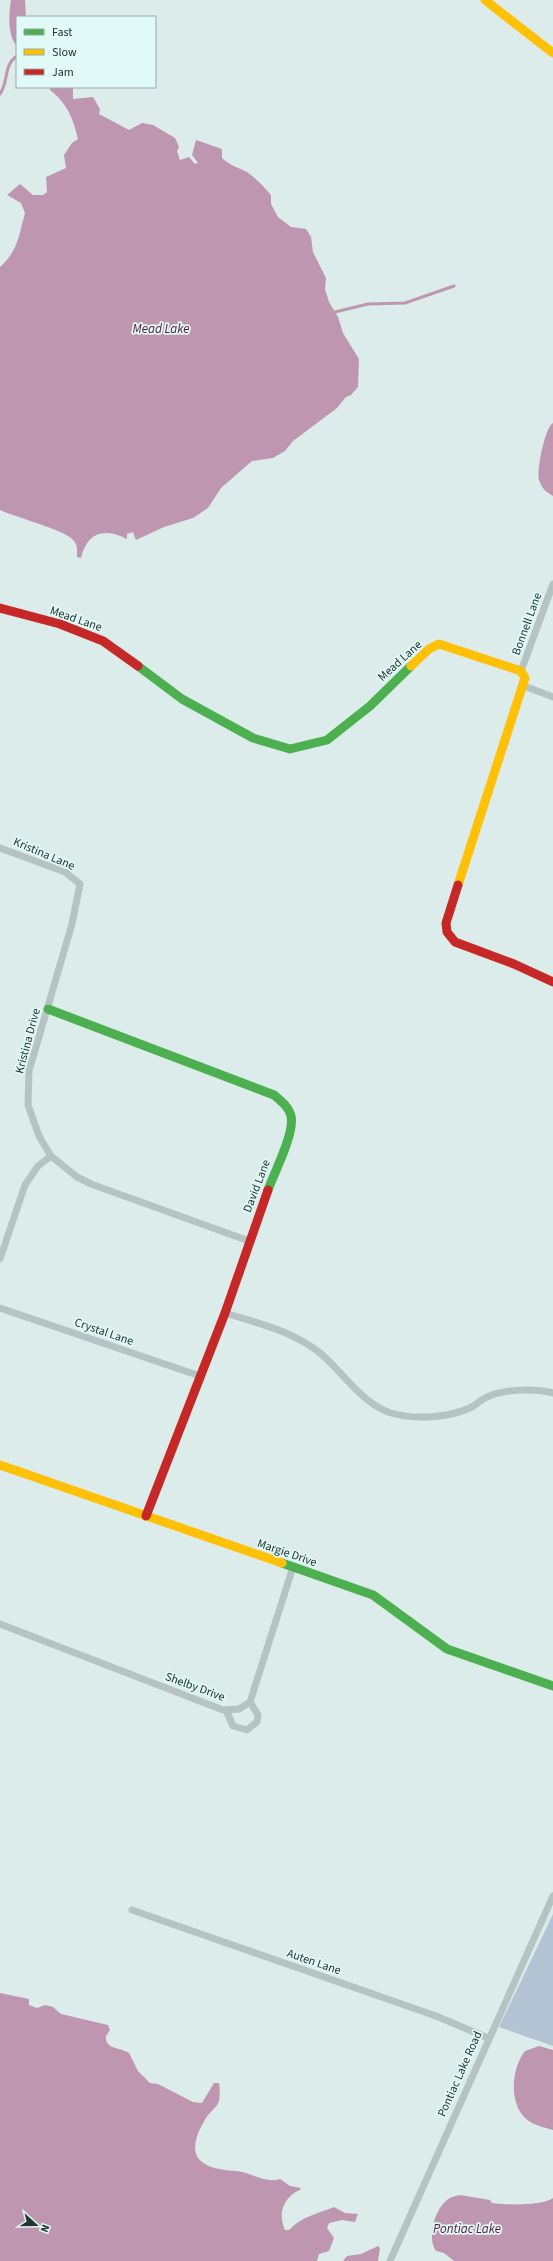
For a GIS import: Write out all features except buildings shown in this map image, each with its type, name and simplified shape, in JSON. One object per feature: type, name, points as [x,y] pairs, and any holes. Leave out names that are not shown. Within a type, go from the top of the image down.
[{"type":"street","points":[[485,0],[553,53]]},
{"type":"street","name":"Bonnell Lane","points":[[521,671],[553,584]]},
{"type":"street","name":"Mead Lane","points":[[0,608],[60,624],[103,641],[182,698],[253,738],[278,747],[290,749],[327,740],[370,706],[429,649],[439,644],[521,671]]},
{"type":"street","points":[[521,671],[525,678],[524,686],[446,923],[447,932],[455,942],[514,964],[553,982]]},
{"type":"street","points":[[524,686],[553,697]]},
{"type":"street","name":"Kristina Lane","points":[[0,848],[65,872],[78,882]]},
{"type":"street","name":"Kristina Drive","points":[[78,882],[80,884],[78,898],[48,1009],[29,1071],[28,1105],[39,1136],[50,1156],[77,1177],[91,1184],[249,1241]]},
{"type":"street","name":"David Lane","points":[[48,1009],[245,1083],[274,1095],[289,1108],[292,1124],[290,1131],[249,1241],[225,1313],[146,1516]]},
{"type":"street","points":[[0,1258],[25,1185],[38,1166],[50,1156]]},
{"type":"street","name":"Crystal Lane","points":[[0,1308],[200,1376]]},
{"type":"street","points":[[225,1313],[258,1323],[304,1341],[320,1353],[364,1396],[377,1406],[390,1413],[425,1417],[471,1407],[488,1396],[528,1389],[553,1393]]},
{"type":"street","name":"Margie Drive","points":[[0,1465],[373,1596],[389,1604],[410,1619],[432,1640],[448,1649],[553,1686]]},
{"type":"street","points":[[226,1710],[233,1726],[238,1729],[248,1730],[257,1722],[258,1715],[250,1702],[293,1567]]},
{"type":"street","name":"Shelby Drive","points":[[0,1624],[183,1696],[226,1710],[239,1709],[250,1702]]},
{"type":"street","name":"Pontiac Lake Road","points":[[390,2261],[488,2038],[553,1896]]},
{"type":"street","name":"Auten Lane","points":[[132,1910],[422,2011],[488,2038]]},
{"type":"shaded area","points":[[553,1914],[553,2046],[499,2027]]},
{"type":"water","points":[[11,0],[25,0],[26,16],[16,16],[16,44],[10,30],[9,17]]},
{"type":"water","name":"Mead Lake","points":[[50,88],[73,88],[73,99],[93,97],[100,109],[99,114],[129,130],[142,123],[153,125],[175,138],[179,147],[177,151],[180,160],[189,157],[195,164],[198,163],[192,155],[196,140],[222,149],[222,158],[252,176],[271,195],[271,204],[278,217],[291,227],[306,229],[311,237],[313,252],[326,278],[325,289],[329,302],[338,317],[343,333],[359,359],[358,387],[351,395],[346,397],[337,408],[293,441],[285,451],[273,458],[252,461],[221,488],[208,508],[193,518],[164,527],[136,540],[133,532],[127,534],[127,539],[111,533],[97,535],[87,543],[81,558],[77,557],[76,544],[68,536],[0,510],[0,267],[11,255],[14,249],[25,213],[21,203],[7,195],[20,184],[33,195],[43,195],[47,192],[46,177],[66,168],[64,155],[72,143],[78,139],[74,124],[65,106],[50,90]]},
{"type":"water","points":[[553,423],[553,496],[546,492],[543,488],[538,475],[544,440],[550,426]]},
{"type":"water","points":[[0,1993],[29,1999],[29,2005],[37,2008],[45,2005],[53,2007],[61,2014],[108,2025],[110,2030],[106,2036],[106,2041],[108,2044],[114,2048],[129,2053],[138,2071],[150,2083],[158,2084],[193,2102],[202,2103],[214,2083],[219,2083],[219,2101],[206,2118],[199,2131],[196,2141],[195,2150],[198,2157],[203,2163],[211,2167],[222,2170],[242,2172],[263,2179],[280,2179],[290,2186],[301,2188],[286,2201],[282,2210],[282,2220],[285,2230],[289,2230],[304,2218],[334,2207],[345,2213],[358,2214],[355,2222],[342,2220],[329,2223],[327,2228],[334,2238],[329,2251],[319,2254],[317,2261],[0,2261]]},
{"type":"water","points":[[539,2046],[553,2050],[553,2130],[534,2124],[524,2117],[515,2100],[514,2079],[516,2068],[520,2059],[525,2051]]},
{"type":"water","name":"Pontiac Lake","points":[[460,2195],[490,2200],[492,2203],[505,2204],[532,2204],[548,2201],[553,2198],[553,2261],[454,2261],[444,2253],[436,2251],[433,2246],[432,2233],[438,2211],[446,2201]]},
{"type":"water","points":[[378,2246],[380,2248],[378,2261],[343,2261],[347,2256],[361,2254]]},
{"type":"waterway","points":[[0,94],[3,89],[10,64],[16,57]]},
{"type":"waterway","points":[[335,312],[368,304],[405,303],[454,286]]},
{"type":"traffic: fast","points":[[138,666],[182,699],[253,738],[290,749],[327,740],[370,706],[411,666]]},
{"type":"traffic: fast","points":[[48,1009],[274,1095],[288,1110],[291,1116],[291,1123],[287,1142],[268,1190]]},
{"type":"traffic: fast","points":[[282,1563],[373,1595],[447,1649],[553,1686]]},
{"type":"traffic: slow","points":[[485,0],[553,53]]},
{"type":"traffic: slow","points":[[411,666],[429,649],[439,644],[521,671],[525,678],[458,885]]},
{"type":"traffic: slow","points":[[0,1465],[282,1563]]},
{"type":"traffic: jam","points":[[0,608],[60,624],[103,641],[138,666]]},
{"type":"traffic: jam","points":[[458,885],[446,923],[447,932],[455,942],[514,964],[553,982]]},
{"type":"traffic: jam","points":[[146,1516],[225,1313],[268,1190]]}]
